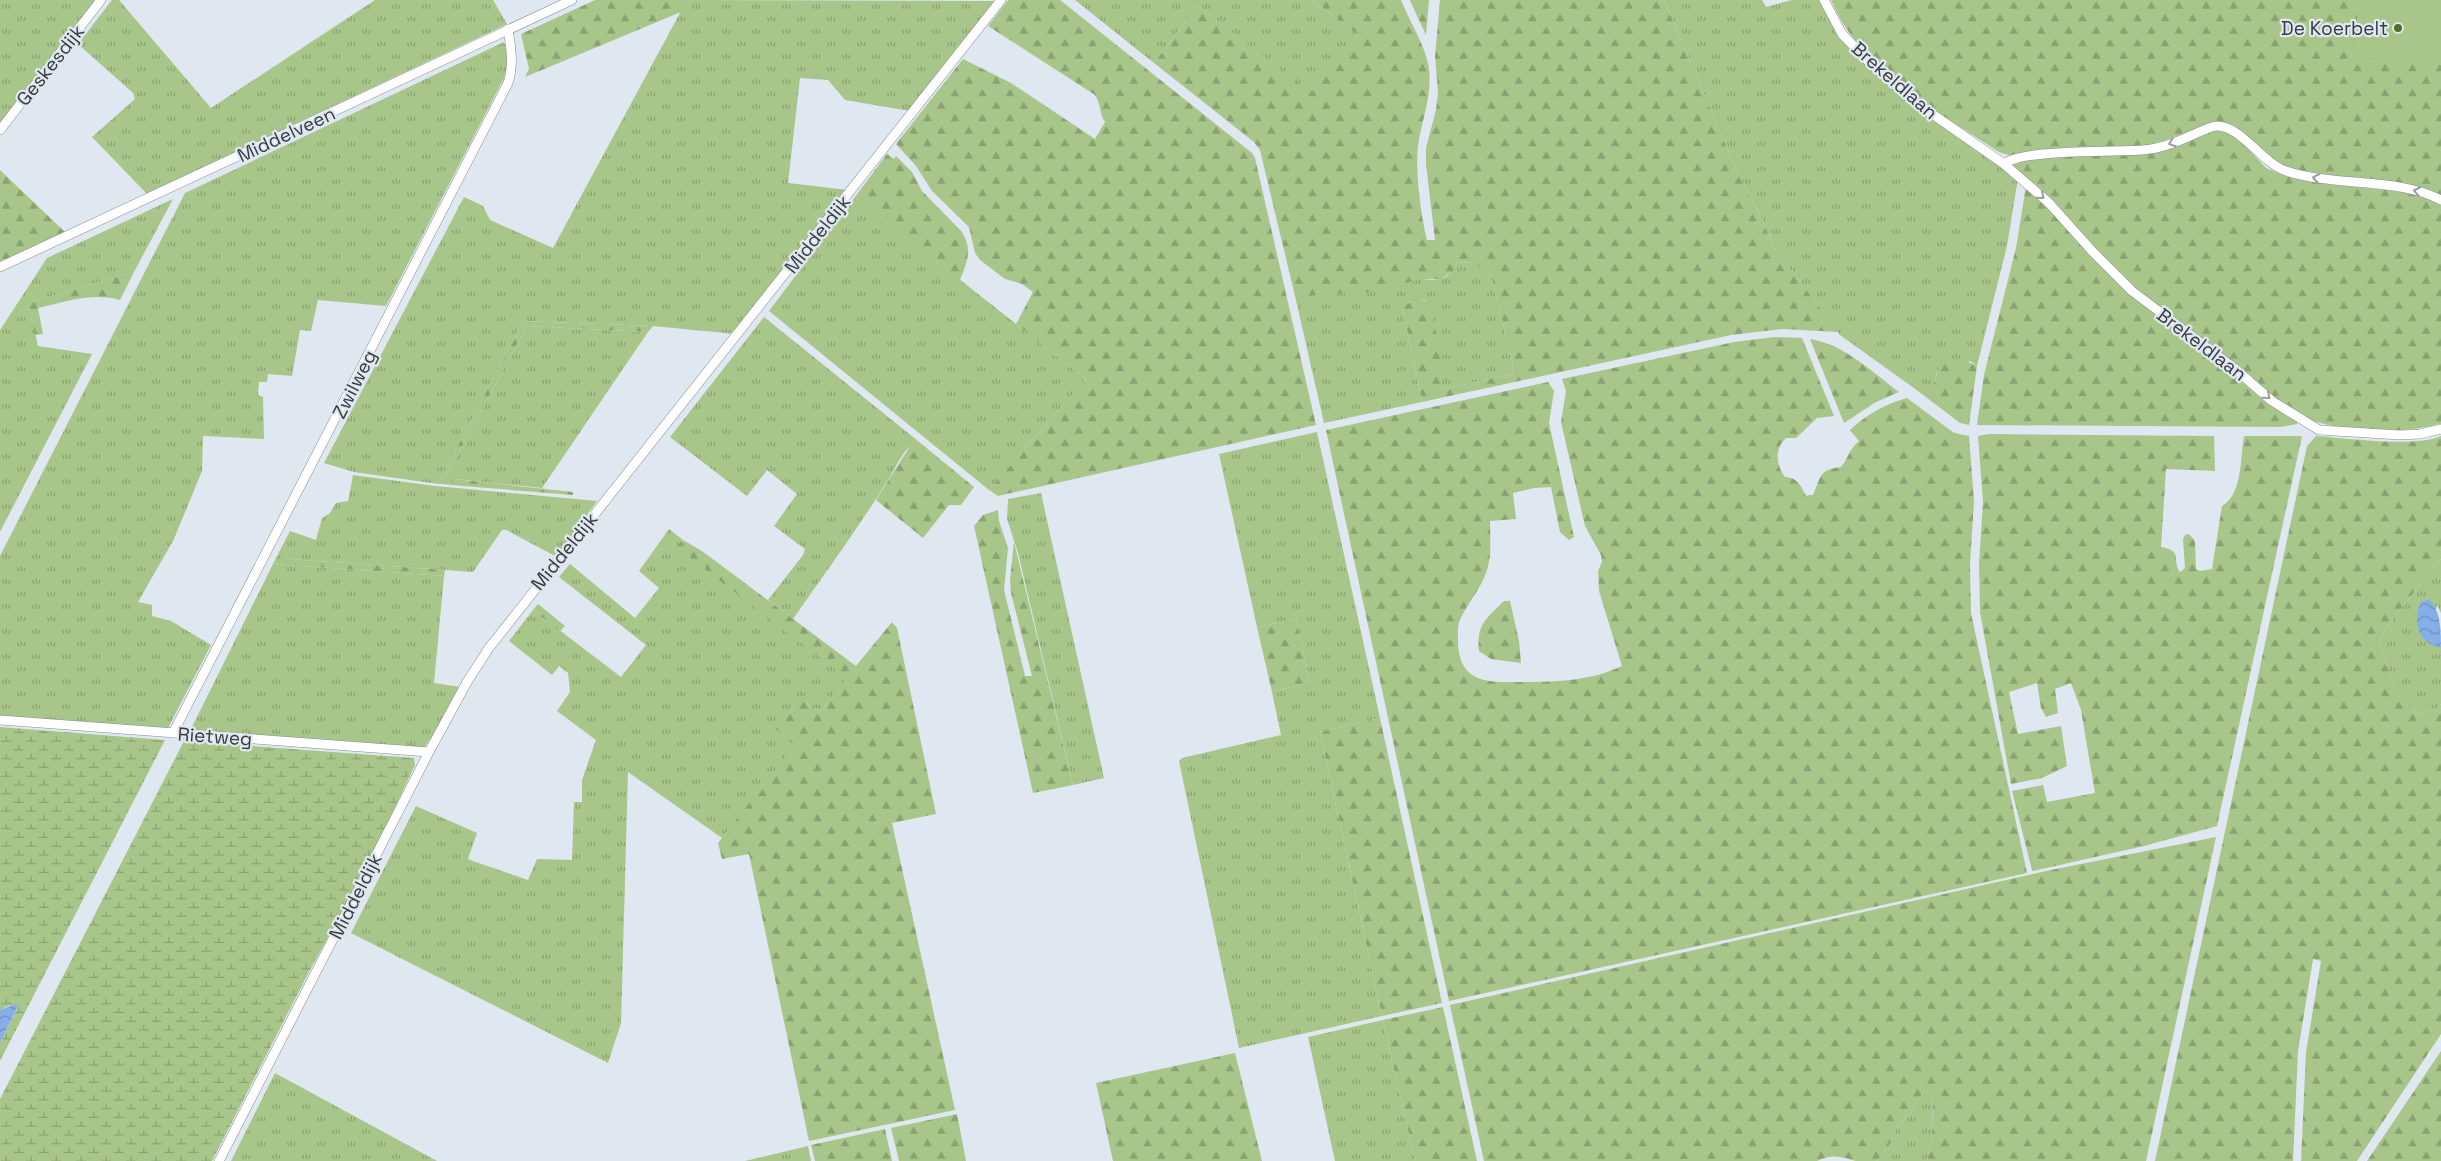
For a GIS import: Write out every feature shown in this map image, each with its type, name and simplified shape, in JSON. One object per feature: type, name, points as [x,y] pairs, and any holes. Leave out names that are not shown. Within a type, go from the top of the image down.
[{"type":"street","name":"Geskesdijk","points":[[0,130],[101,0]]},
{"type":"street","name":"Middelveen","points":[[0,267],[572,0]]},
{"type":"street","name":"Middeldijk","points":[[219,1161],[429,752],[467,682],[510,620],[759,309],[1001,0]]},
{"type":"street","name":"Brekeldlaan","points":[[1824,0],[1842,34],[1872,65],[1908,97],[2004,164],[2049,203],[2098,258],[2132,291],[2234,368],[2272,401],[2319,430],[2400,435],[2420,434],[2441,429]]},
{"type":"street","name":"Zwilweg","points":[[173,733],[508,83],[512,57],[508,29]]},
{"type":"street","points":[[2004,164],[2010,159],[2056,153],[2152,149],[2217,126],[2234,131],[2268,162],[2287,171],[2333,181],[2418,191],[2441,200]]},
{"type":"street","name":"Rietweg","points":[[0,720],[429,752]]},
{"type":"green space","points":[[0,0],[97,0],[0,126]]},
{"type":"green space","points":[[112,0],[119,0],[211,108],[375,0],[493,0],[507,24],[147,194],[92,137],[135,99],[133,93],[78,44]]},
{"type":"green space","points":[[595,0],[687,0],[681,12],[525,77],[529,69],[521,34]]},
{"type":"green space","points":[[687,0],[995,1],[910,111],[845,100],[828,80],[800,78],[788,183],[848,190],[735,334],[653,326],[523,321],[438,484],[354,472],[324,463],[464,197],[483,206],[490,220],[553,248]]},
{"type":"green space","points":[[1008,0],[1060,0],[1252,153],[1255,158],[1316,425],[998,496],[989,490],[1086,379],[1016,324],[1033,292],[1022,284],[1005,279],[980,260],[975,253],[969,227],[932,191],[916,166],[896,144],[963,59],[1011,83],[1095,139],[1105,122],[1095,95],[988,26]]},
{"type":"green space","points":[[1075,0],[1312,0],[1358,35],[1311,94],[1198,6],[1154,63]]},
{"type":"green space","points":[[1312,0],[1401,0],[1428,63],[1429,95],[1418,146],[1417,167],[1427,240],[1435,240],[1426,165],[1426,148],[1436,110],[1438,92],[1435,57],[1440,0],[1664,0],[1736,169],[1774,247],[1838,332],[1783,329],[1731,335],[1422,402],[1402,306],[1412,302],[1423,300],[1429,303],[1443,362],[1439,368],[1443,389],[1513,374],[1512,360],[1491,275],[1480,269],[1475,263],[1457,262],[1453,271],[1441,279],[1422,279],[1368,292],[1295,296],[1260,150],[1254,142],[1154,63],[1198,6],[1311,93],[1358,35]]},
{"type":"green space","points":[[1410,0],[1429,0],[1426,35],[1411,3]]},
{"type":"green space","points":[[1664,0],[1762,0],[1766,7],[1792,0],[1820,0],[1832,25],[1849,47],[2018,178],[2007,246],[1977,366],[1970,361],[1937,372],[1933,388],[1928,392],[1918,391],[1840,335],[1774,247],[1736,169]]},
{"type":"green space","points":[[1831,0],[2370,0],[2441,51],[2441,198],[2404,184],[2317,176],[2285,168],[2267,157],[2238,129],[2191,131],[2148,146],[2011,156],[1999,152],[1927,105],[1881,68],[1861,48],[1844,25]]},
{"type":"green space","name":"De Koerbelt","points":[[2359,0],[2441,0],[2441,65],[2353,57]]},
{"type":"green space","points":[[504,42],[509,59],[504,78],[386,306],[318,300],[311,331],[300,330],[292,376],[268,374],[267,382],[259,382],[258,395],[263,397],[264,439],[203,436],[202,471],[174,539],[138,602],[152,605],[152,616],[171,621],[211,645],[167,730],[0,718],[0,556],[185,193]]},
{"type":"green space","points":[[2211,131],[2228,131],[2241,141],[2266,168],[2285,176],[2335,185],[2415,193],[2441,203],[2441,424],[2398,430],[2348,428],[2315,421],[2279,402],[2114,272],[2058,206],[2011,166],[2013,161],[2085,154],[2137,155],[2157,151]]},
{"type":"green space","points":[[887,154],[894,159],[896,156],[912,172],[922,191],[962,232],[967,245],[968,256],[960,280],[855,197]]},
{"type":"green space","points":[[0,170],[65,232],[0,264]]},
{"type":"green space","points":[[2026,186],[2093,256],[2266,402],[2297,421],[2297,424],[2280,427],[1977,425],[1984,375],[2016,248]]},
{"type":"green space","points":[[855,197],[1086,379],[989,490],[769,311]]},
{"type":"green space","points":[[173,199],[134,272],[28,303],[38,346],[92,354],[0,532],[0,330],[47,258]]},
{"type":"green space","points":[[1457,262],[1475,263],[1480,269],[1491,275],[1512,360],[1513,374],[1443,389],[1425,300],[1408,303],[1403,311],[1422,402],[1324,423],[1295,296],[1422,279],[1434,280],[1444,278],[1451,272]]},
{"type":"green space","points":[[134,272],[120,300],[89,297],[38,308],[43,334],[35,335],[28,303]]},
{"type":"green space","points":[[764,317],[918,441],[913,443],[902,456],[867,513],[793,619],[768,600],[803,555],[805,549],[774,526],[797,494],[767,470],[747,496],[670,437]]},
{"type":"green space","points":[[523,321],[653,326],[648,332],[527,326],[442,484],[438,484]]},
{"type":"green space","points":[[527,326],[648,332],[542,488],[455,479],[451,485],[442,484]]},
{"type":"green space","points":[[1775,337],[1802,338],[1834,416],[1817,418],[1796,438],[1786,438],[1778,452],[1778,462],[1785,477],[1789,477],[1798,483],[1806,496],[1813,495],[1824,472],[1841,467],[1859,441],[1850,430],[1876,411],[1899,400],[1907,398],[1954,433],[1969,436],[1974,502],[1970,564],[1971,613],[2027,873],[1449,1001],[1326,430],[1548,382],[1554,391],[1549,423],[1574,537],[1569,540],[1560,532],[1551,487],[1534,488],[1513,493],[1516,519],[1490,521],[1489,564],[1481,583],[1460,620],[1458,628],[1459,655],[1468,671],[1483,680],[1528,682],[1583,678],[1622,666],[1599,591],[1598,571],[1602,562],[1601,555],[1585,526],[1561,422],[1566,391],[1562,379],[1734,342]]},
{"type":"green space","points":[[1810,339],[1822,342],[1846,353],[1899,392],[1876,402],[1844,423]]},
{"type":"green space","points":[[1947,360],[1964,360],[1977,366],[1969,425],[1960,423],[1918,391],[1930,389],[1939,369]]},
{"type":"green space","points":[[1317,432],[1380,718],[1320,732],[1382,1016],[1239,1048],[1179,761],[1182,758],[1281,735],[1272,692],[1310,682],[1296,619],[1257,627],[1219,454]]},
{"type":"green space","points":[[1989,434],[2214,436],[2215,471],[2166,469],[2161,547],[2175,554],[2176,564],[2180,572],[2185,568],[2183,539],[2185,535],[2189,534],[2195,541],[2196,569],[2200,571],[2212,569],[2222,506],[2234,493],[2237,484],[2244,436],[2302,436],[2217,826],[2144,846],[2032,870],[2012,791],[2043,785],[2047,802],[2095,793],[2081,710],[2071,683],[2055,689],[2058,713],[2046,717],[2041,708],[2037,683],[2009,692],[2018,734],[2061,726],[2067,766],[2042,778],[2011,784],[1980,612],[1979,565],[1983,502],[1978,436]]},
{"type":"green space","points":[[2316,436],[2398,442],[2429,440],[2441,436],[2441,559],[2391,621],[2379,641],[2395,693],[2417,714],[2436,709],[2441,704],[2441,1034],[2357,1161],[2301,1161],[2306,1052],[2321,961],[2313,959],[2298,1051],[2293,1161],[2155,1161],[2307,446]]},
{"type":"green space","points":[[918,441],[974,487],[961,505],[949,505],[923,538],[876,500],[912,443]]},
{"type":"green space","points":[[353,475],[435,486],[597,501],[557,557],[506,530],[502,530],[473,572],[276,558],[290,531],[316,540],[322,518],[330,513],[336,503],[348,501]]},
{"type":"green space","points":[[454,479],[573,492],[573,495],[451,485]]},
{"type":"green space","points":[[1041,493],[1104,778],[1073,785],[1018,553],[1007,519],[1008,499]]},
{"type":"green space","points":[[998,510],[999,521],[1008,548],[1004,590],[1025,676],[1032,676],[1011,593],[1010,580],[1014,542],[1073,785],[1033,793],[974,526],[983,515]]},
{"type":"green space","points":[[669,529],[683,540],[677,547],[848,678],[822,710],[813,709],[804,700],[799,700],[777,728],[795,745],[722,838],[628,772],[621,1023],[608,1063],[351,933],[416,806],[477,833],[468,859],[470,860],[528,880],[537,859],[572,860],[574,802],[582,802],[582,780],[596,740],[557,711],[570,692],[568,673],[559,666],[552,675],[509,641],[533,610],[621,677],[646,645],[559,577],[570,564],[635,618],[659,588],[639,571]]},
{"type":"green space","points":[[683,540],[702,551],[856,666],[892,622],[897,628],[936,814],[892,823],[955,1110],[809,1141],[749,854],[722,859],[718,843],[794,745],[776,729],[799,700],[804,700],[813,709],[822,710],[847,678],[676,547]]},
{"type":"green space","points":[[276,558],[445,570],[444,576],[273,564]]},
{"type":"green space","points":[[2441,559],[2441,613],[2437,605],[2426,641],[2441,648],[2441,704],[2436,709],[2417,714],[2395,693],[2379,641],[2391,621]]},
{"type":"green space","points":[[273,564],[444,576],[434,683],[460,687],[440,725],[424,748],[190,731]]},
{"type":"green space","points":[[1504,601],[1510,601],[1519,641],[1521,663],[1491,659],[1479,651],[1479,634],[1484,622]]},
{"type":"green space","points":[[538,604],[565,626],[560,631],[533,610]]},
{"type":"green space","points":[[1296,619],[1310,682],[1272,692],[1257,627]]},
{"type":"green space","points":[[1380,718],[1442,1003],[1382,1016],[1320,732]]},
{"type":"green space","points":[[0,727],[165,740],[0,1061],[0,1043],[18,1007],[10,1005],[0,1010]]},
{"type":"green space","points":[[184,741],[414,758],[415,765],[364,873],[311,968],[212,1161],[0,1161],[0,1099]]},
{"type":"green space","points":[[2216,837],[2146,1161],[1927,1161],[1932,1136],[1933,1093],[1924,1091],[1911,1112],[1897,1126],[1889,1146],[1877,1161],[1856,1161],[1833,1156],[1817,1161],[1484,1161],[1450,1005],[2046,871]]},
{"type":"green space","points":[[1443,1007],[1477,1161],[1415,1161],[1383,1020]]},
{"type":"green space","points":[[1383,1020],[1415,1161],[1335,1161],[1308,1037]]},
{"type":"green space","points":[[2441,1051],[2441,1161],[2367,1161]]},
{"type":"green space","points":[[1235,1053],[1262,1161],[1113,1161],[1096,1083]]},
{"type":"green space","points":[[275,1073],[437,1161],[231,1161]]},
{"type":"green space","points":[[1924,1091],[1933,1092],[1932,1136],[1927,1161],[1877,1161],[1889,1146],[1897,1126],[1911,1112]]},
{"type":"green space","points":[[957,1114],[966,1161],[899,1161],[891,1128]]},
{"type":"green space","points":[[885,1129],[892,1161],[815,1161],[811,1145]]},
{"type":"green space","points":[[808,1146],[811,1161],[745,1161]]},
{"type":"water","points":[[2429,599],[2438,615],[2441,648],[2426,641],[2418,628],[2419,606],[2421,602]]},
{"type":"water","points":[[15,1004],[18,1006],[0,1043],[0,1010]]},
{"type":"place","name":"De Koerbelt","points":[[2398,28]]}]
